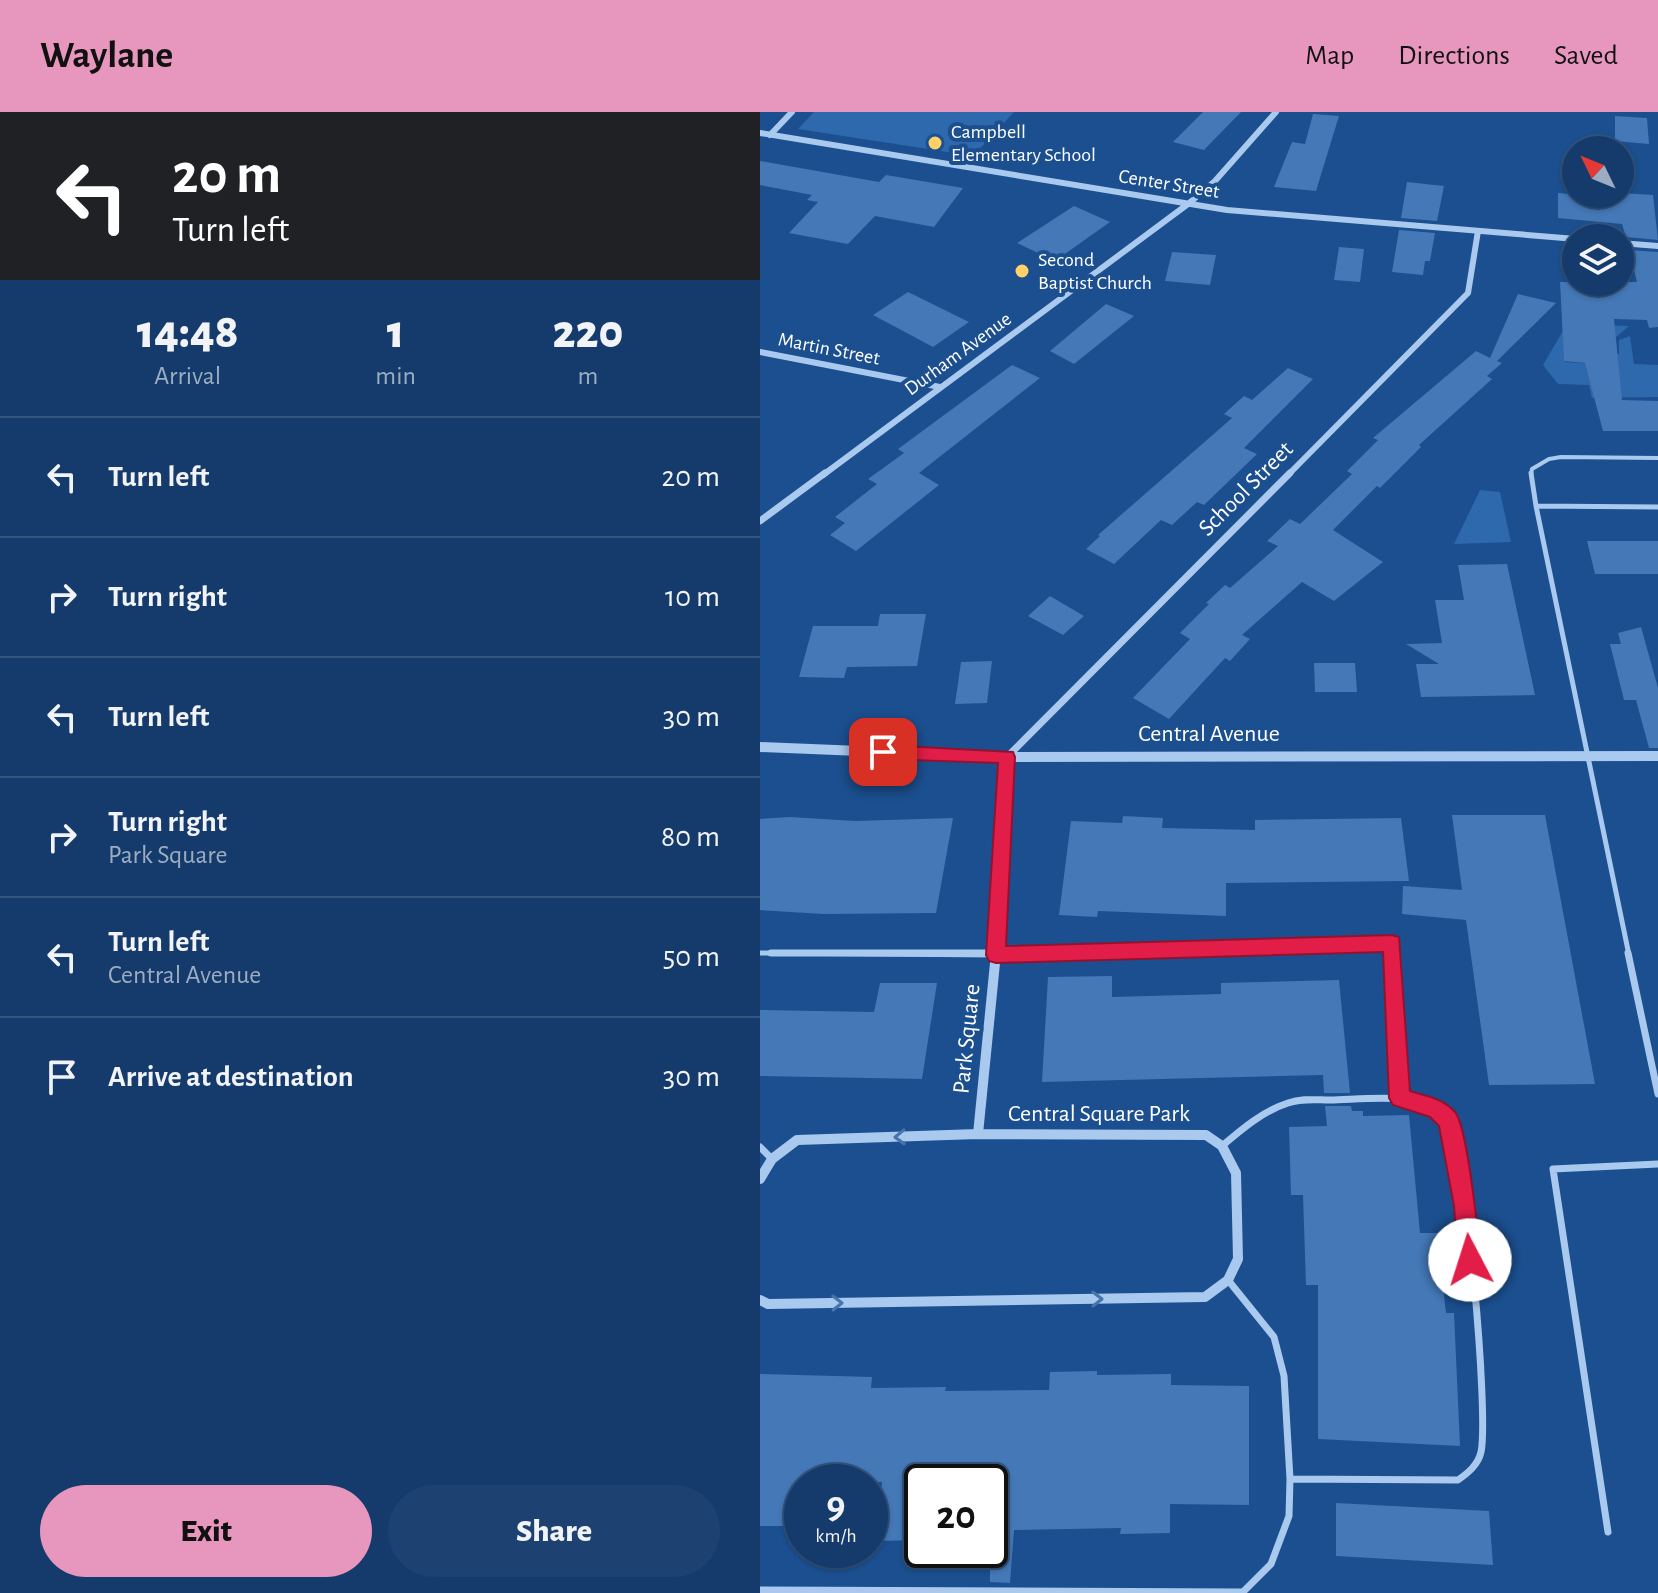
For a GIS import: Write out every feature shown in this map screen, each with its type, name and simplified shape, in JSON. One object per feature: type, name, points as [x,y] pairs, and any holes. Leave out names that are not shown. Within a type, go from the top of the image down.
[{"type":"street","points":[[770,135],[792,112]]},
{"type":"street","name":"Durham Avenue","points":[[760,521],[1188,204],[1215,181],[1276,112]]},
{"type":"street","name":"Center Street","points":[[760,133],[1188,204],[1562,238]]},
{"type":"street","name":"School Street","points":[[1007,757],[1468,293],[1478,231]]},
{"type":"street","points":[[1634,244],[1658,246]]},
{"type":"street","name":"Martin Street","points":[[760,352],[940,387]]},
{"type":"street","name":"Central Avenue","points":[[760,747],[1007,757],[1658,756]]},
{"type":"street","name":"Park Square","points":[[978,1134],[996,955],[1007,757]]},
{"type":"street","name":"Central Square Park","points":[[760,1179],[772,1159],[797,1140],[978,1134],[1206,1135],[1222,1146]]},
{"type":"street","points":[[760,1300],[768,1304],[1205,1297],[1228,1280],[1238,1259],[1236,1173],[1222,1146]]},
{"type":"lane","points":[[1658,458],[1549,459],[1532,469],[1530,478],[1658,1094]]},
{"type":"lane","points":[[1536,506],[1658,507]]},
{"type":"lane","points":[[760,953],[996,955],[1392,943],[1400,1098]]},
{"type":"lane","points":[[1222,1146],[1271,1112],[1295,1100],[1400,1098],[1436,1109],[1449,1120],[1466,1220],[1480,1369],[1481,1452],[1471,1471],[1458,1480],[1290,1479]]},
{"type":"lane","points":[[760,1147],[772,1159]]},
{"type":"lane","points":[[1608,1532],[1553,1169],[1658,1164]]},
{"type":"lane","points":[[760,1590],[1243,1592],[1271,1564],[1289,1516],[1290,1479],[1284,1376],[1274,1337],[1228,1280]]},
{"type":"shaded area","name":"Campbell Elementary School","points":[[814,112],[1014,112],[973,156],[798,129]]},
{"type":"shaded area","points":[[1567,324],[1629,326],[1615,338],[1564,335],[1565,362],[1610,365],[1610,354],[1619,354],[1619,340],[1630,336],[1634,364],[1658,365],[1658,397],[1592,398],[1589,385],[1558,384],[1543,365]]},
{"type":"shaded area","points":[[1480,490],[1500,492],[1511,542],[1454,544]]},
{"type":"building","points":[[1203,112],[1241,112],[1204,150],[1173,142]]},
{"type":"building","points":[[1313,114],[1339,116],[1316,191],[1274,187],[1292,142],[1305,144]]},
{"type":"building","points":[[1615,116],[1647,118],[1649,144],[1634,143],[1634,136],[1615,136]]},
{"type":"building","points":[[760,161],[879,182],[886,175],[963,188],[934,227],[875,216],[848,244],[789,233],[818,202],[807,200],[812,195],[760,185]]},
{"type":"building","points":[[1407,182],[1444,186],[1437,221],[1401,218]]},
{"type":"building","points":[[1558,193],[1562,193],[1562,208],[1634,208],[1634,194],[1653,195],[1658,240],[1634,238],[1634,224],[1558,218]]},
{"type":"building","points":[[1074,206],[1110,222],[1055,261],[1017,243]]},
{"type":"building","points":[[1399,230],[1435,233],[1430,261],[1425,261],[1423,275],[1392,272]]},
{"type":"building","points":[[1339,247],[1364,249],[1360,282],[1334,280]]},
{"type":"building","points":[[1634,250],[1658,252],[1658,327],[1649,328],[1647,320],[1614,319],[1622,400],[1658,401],[1658,431],[1603,431],[1585,363],[1564,361],[1560,282],[1562,296],[1634,296],[1634,282],[1637,282]]},
{"type":"building","points":[[1172,252],[1216,255],[1210,285],[1165,281]]},
{"type":"building","points":[[908,292],[969,322],[933,347],[873,315]]},
{"type":"building","points":[[1518,294],[1556,303],[1497,361],[1502,363],[1487,376],[1492,379],[1419,445],[1421,447],[1380,488],[1377,486],[1333,530],[1383,562],[1334,601],[1302,582],[1242,635],[1250,639],[1230,661],[1225,658],[1169,719],[1133,698],[1190,639],[1180,633],[1209,604],[1206,603],[1225,585],[1230,588],[1278,546],[1267,541],[1290,519],[1300,524],[1352,474],[1347,471],[1378,440],[1373,438],[1476,351],[1490,358]]},
{"type":"building","points":[[1106,304],[1134,316],[1074,364],[1050,351]]},
{"type":"building","points":[[1012,365],[1040,378],[919,473],[939,485],[856,551],[830,535],[845,523],[835,517],[877,484],[868,479],[904,453],[898,449]]},
{"type":"building","points":[[1288,368],[1313,379],[1244,448],[1257,454],[1204,505],[1197,502],[1172,525],[1161,520],[1114,564],[1086,549],[1098,535],[1232,418],[1224,414],[1244,396],[1252,400]]},
{"type":"building","points":[[1587,541],[1658,541],[1658,574],[1595,574]]},
{"type":"building","points":[[1507,564],[1535,695],[1421,697],[1416,664],[1439,664],[1406,644],[1442,643],[1435,600],[1464,600],[1458,565]]},
{"type":"building","points":[[1050,596],[1084,616],[1063,635],[1028,616]]},
{"type":"building","points":[[880,614],[926,614],[917,666],[847,667],[844,678],[799,677],[813,626],[878,626]]},
{"type":"building","points":[[1641,627],[1658,688],[1658,748],[1649,748],[1636,700],[1624,700],[1610,644],[1621,644],[1618,633]]},
{"type":"building","points":[[992,661],[987,703],[955,704],[961,662]]},
{"type":"building","points":[[1314,663],[1355,663],[1357,692],[1315,692]]},
{"type":"building","points":[[1452,815],[1545,815],[1595,1084],[1489,1085],[1466,920],[1402,914],[1403,886],[1462,890]]},
{"type":"building","points":[[1123,816],[1163,818],[1162,828],[1255,830],[1255,820],[1401,818],[1409,881],[1226,883],[1226,916],[1098,911],[1097,917],[1059,915],[1071,821],[1122,823]]},
{"type":"building","points":[[790,817],[855,821],[953,818],[936,913],[823,914],[760,910],[760,819]]},
{"type":"building","points":[[1112,976],[1112,997],[1221,994],[1221,983],[1339,980],[1350,1093],[1324,1093],[1323,1075],[1042,1082],[1048,977]]},
{"type":"building","points":[[880,983],[937,983],[922,1079],[760,1076],[760,1010],[874,1012]]},
{"type":"building","points":[[1325,1106],[1351,1106],[1352,1111],[1363,1111],[1363,1116],[1409,1115],[1420,1233],[1437,1233],[1446,1313],[1454,1313],[1460,1446],[1318,1439],[1318,1285],[1306,1285],[1303,1195],[1291,1195],[1289,1127],[1327,1126]]},
{"type":"building","points":[[1050,1372],[1171,1374],[1171,1385],[1249,1386],[1249,1505],[1170,1504],[1170,1533],[1120,1534],[1121,1528],[1014,1530],[1010,1583],[990,1582],[990,1568],[1008,1568],[1008,1464],[904,1464],[904,1540],[888,1541],[888,1464],[784,1464],[784,1526],[760,1526],[760,1374],[872,1377],[871,1388],[946,1387],[945,1391],[1049,1390]]},
{"type":"building","points":[[1336,1503],[1489,1511],[1493,1565],[1336,1556]]},
{"type":"place","name":"Campbell Elementary School","points":[[935,143]]},
{"type":"place","name":"Second Baptist Church","points":[[1022,271]]},
{"type":"route","points":[[883,752],[1007,757],[996,955],[1392,943],[1400,1098],[1436,1109],[1449,1120],[1470,1260]]}]
